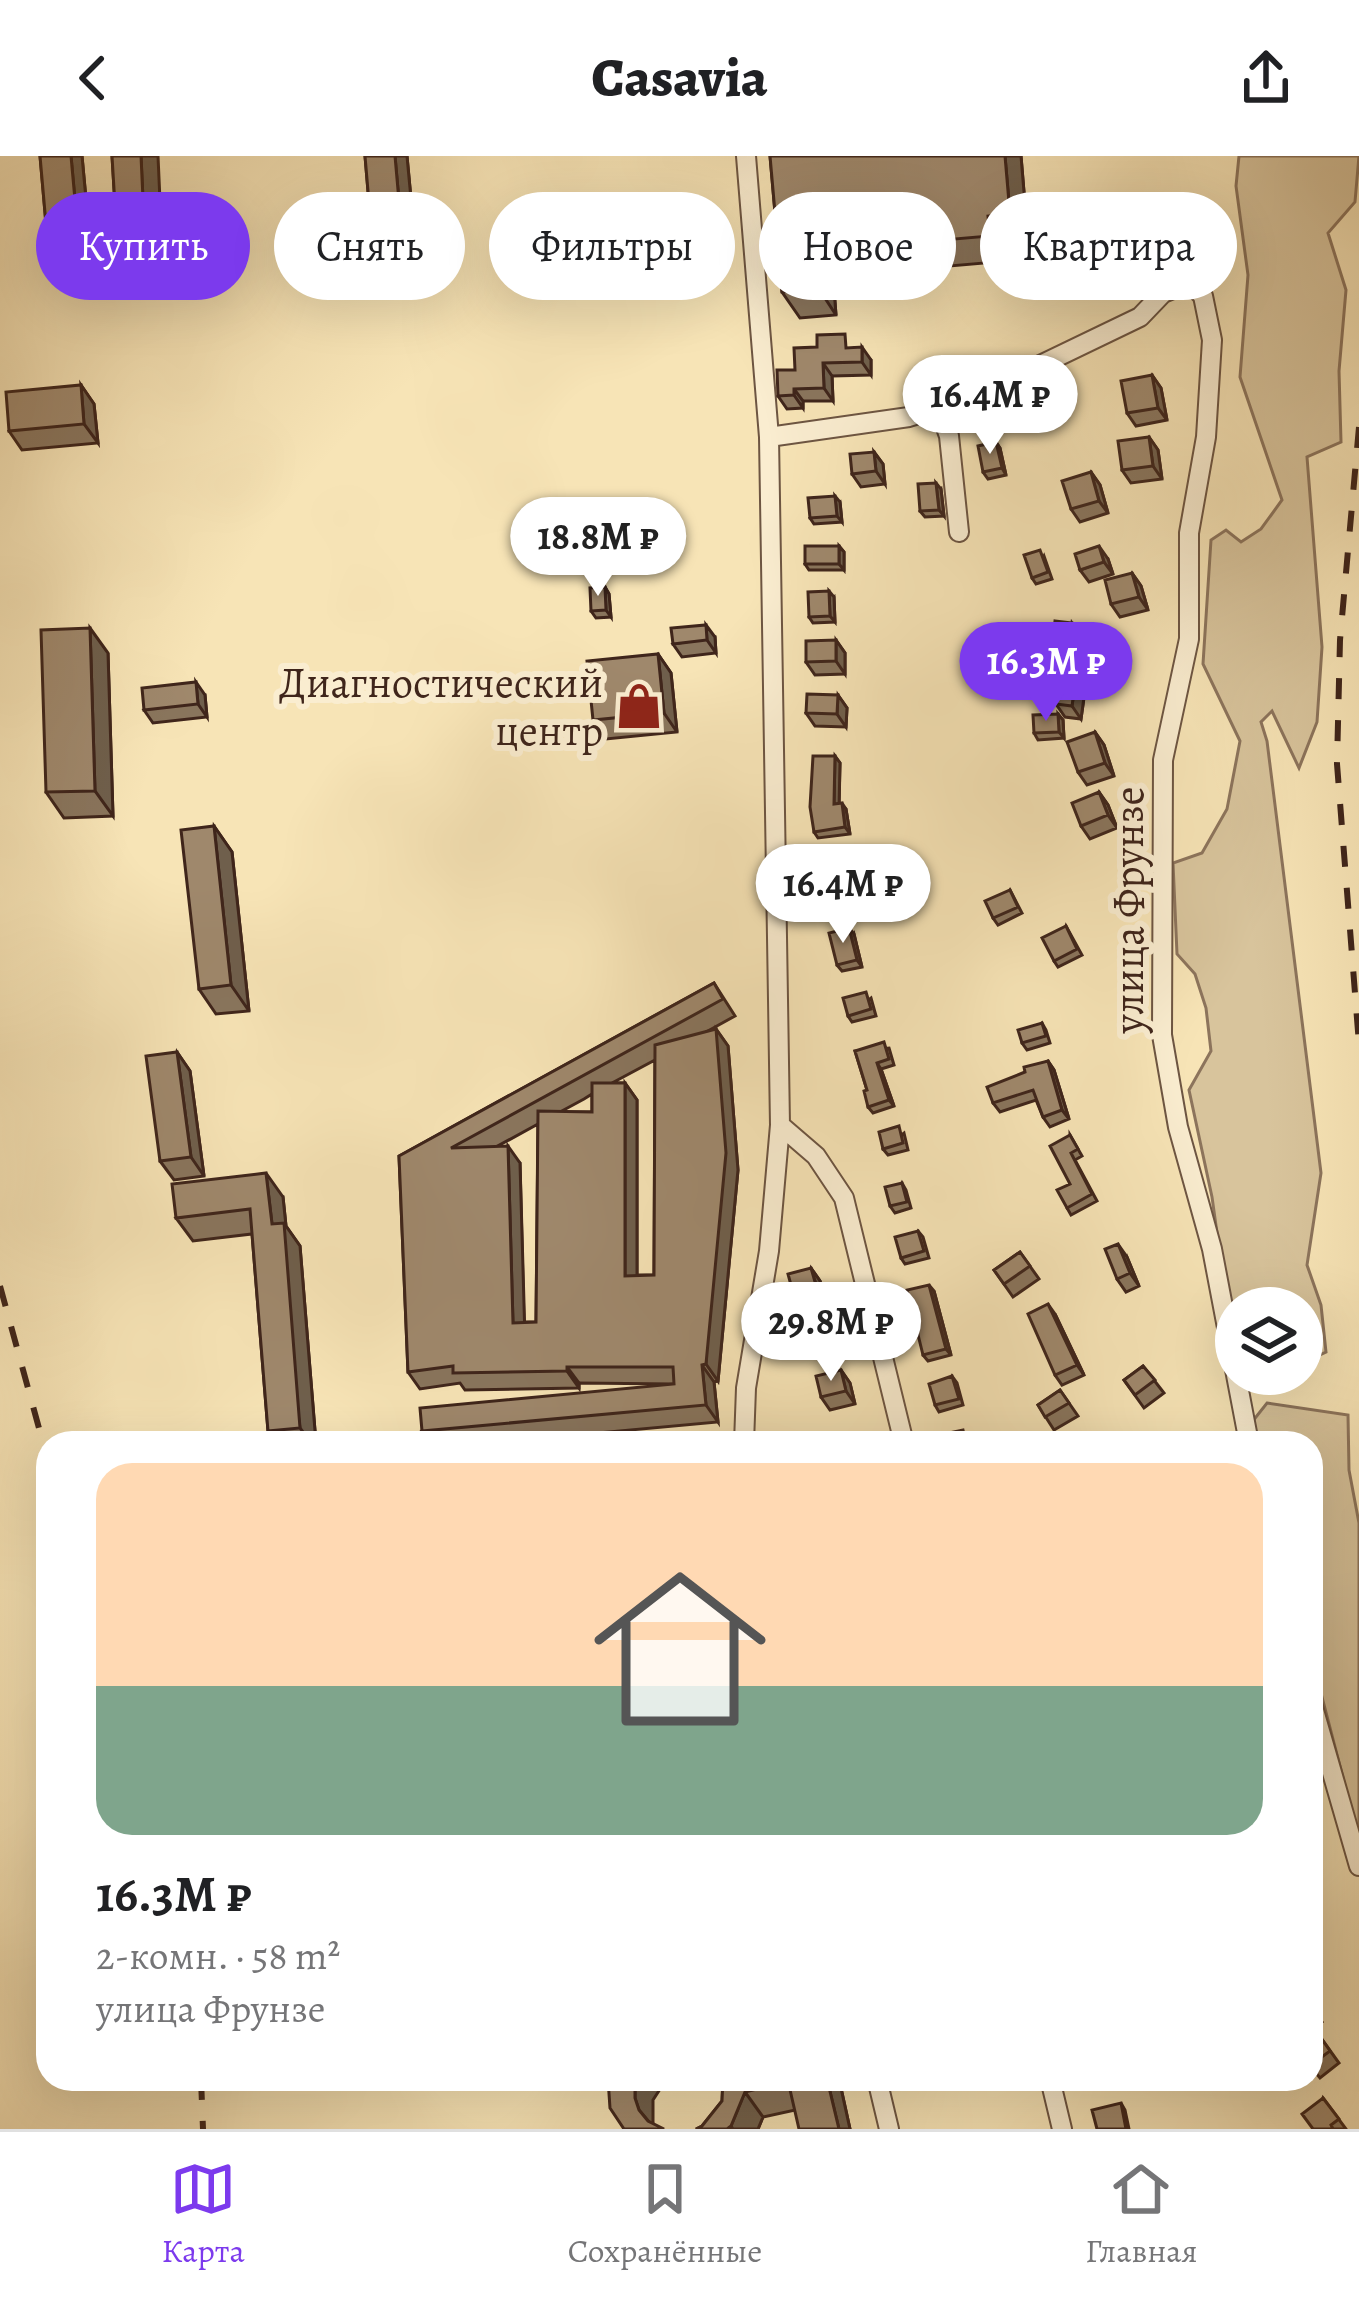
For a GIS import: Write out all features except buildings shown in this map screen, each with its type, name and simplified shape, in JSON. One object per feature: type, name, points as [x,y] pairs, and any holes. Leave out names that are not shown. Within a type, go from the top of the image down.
[{"type":"street","points":[[744,1431],[746,1388],[769,1251],[780,1125],[769,437],[746,156]]},
{"type":"street","name":"улица Фрунзе","points":[[939,408],[970,399],[1140,317],[1163,293],[1190,282],[1203,296],[1211,340],[1206,437],[1189,533],[1190,639],[1163,760],[1162,1035],[1247,1431]]},
{"type":"street","points":[[769,437],[909,417],[939,408],[949,436],[958,532]]},
{"type":"street","points":[[780,1125],[816,1156],[844,1198],[901,1431]]},
{"type":"street","points":[[1323,1742],[1359,1866]]},
{"type":"street","points":[[880,2091],[889,2129]]},
{"type":"street","points":[[1053,2091],[1062,2129]]},
{"type":"shaded area","points":[[1239,156],[1359,156],[1355,202],[1328,233],[1346,290],[1339,371],[1341,442],[1307,457],[1322,647],[1317,722],[1299,768],[1272,711],[1261,722],[1321,1173],[1307,1265],[1315,1287],[1225,1287],[1212,1197],[1189,1090],[1211,1051],[1206,1008],[1195,974],[1177,954],[1173,863],[1202,853],[1227,809],[1240,741],[1203,664],[1211,540],[1226,530],[1241,542],[1261,529],[1282,500],[1240,377],[1248,275],[1236,186]]},
{"type":"shaded area","points":[[1267,1403],[1348,1415],[1349,1470],[1359,1523],[1359,1839],[1323,1701],[1323,1431],[1256,1431],[1252,1422]]},
{"type":"railway","points":[[1359,427],[1340,640],[1337,764],[1359,1044]]},
{"type":"railway","points":[[0,1286],[40,1431]]},
{"type":"railway","points":[[201,2091],[203,2129]]},
{"type":"place","name":"Диагностический центр","points":[[639,706]]}]
